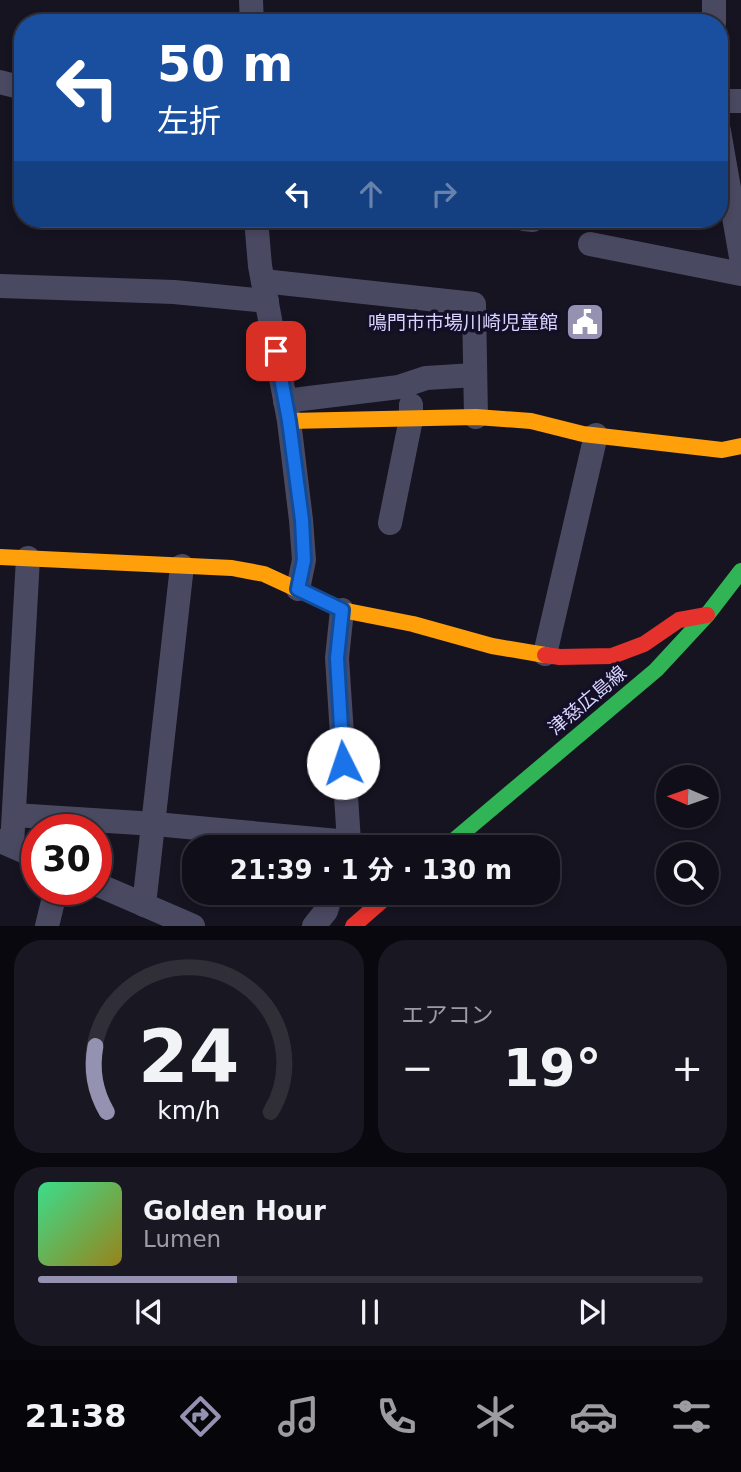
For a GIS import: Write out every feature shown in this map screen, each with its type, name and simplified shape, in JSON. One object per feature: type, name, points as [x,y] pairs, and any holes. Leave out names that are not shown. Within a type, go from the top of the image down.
[{"type":"street","points":[[728,183],[741,257]]},
{"type":"street","points":[[257,228],[265,291],[287,411],[304,560],[298,589]]},
{"type":"street","points":[[590,244],[741,274]]},
{"type":"street","points":[[0,286],[174,292],[265,291],[474,304],[476,417]]},
{"type":"street","points":[[287,411],[399,387],[426,378],[475,375]]},
{"type":"street","points":[[390,523],[411,419],[411,383]]},
{"type":"street","points":[[287,411],[411,419],[476,417],[531,421],[596,435],[722,450],[741,446]]},
{"type":"street","points":[[545,654],[596,435]]},
{"type":"street","points":[[0,558],[232,568],[264,574],[342,610],[413,624],[492,646],[560,657],[612,656],[644,644],[679,620],[707,615]]},
{"type":"street","points":[[6,843],[14,815],[28,558]]},
{"type":"street","points":[[144,905],[182,566]]},
{"type":"street","name":"津慈広島線","points":[[460,835],[656,670],[707,615],[741,571]]},
{"type":"street","points":[[342,610],[337,658],[347,835]]},
{"type":"street","points":[[14,815],[155,824],[256,835]]},
{"type":"street","points":[[112,891],[193,926]]},
{"type":"street","points":[[47,926],[52,905]]},
{"type":"street","points":[[314,926],[328,905]]},
{"type":"street","points":[[353,926],[377,905]]},
{"type":"traffic: fast","points":[[460,835],[656,670],[707,615],[741,571]]},
{"type":"traffic: slow","points":[[289,421],[476,417],[531,421],[583,434],[722,450],[741,446]]},
{"type":"traffic: slow","points":[[0,557],[232,568],[264,574],[342,610],[413,624],[492,646],[545,655]]},
{"type":"traffic: jam","points":[[545,655],[612,656],[644,644],[679,620],[707,615]]},
{"type":"traffic: jam","points":[[353,926],[377,905]]},
{"type":"place","name":"鳴門市市場川崎児童館","points":[[585,322]]},
{"type":"route","points":[[276,351],[289,421],[302,520],[304,560],[298,589],[342,610],[337,658],[343,763]]}]
